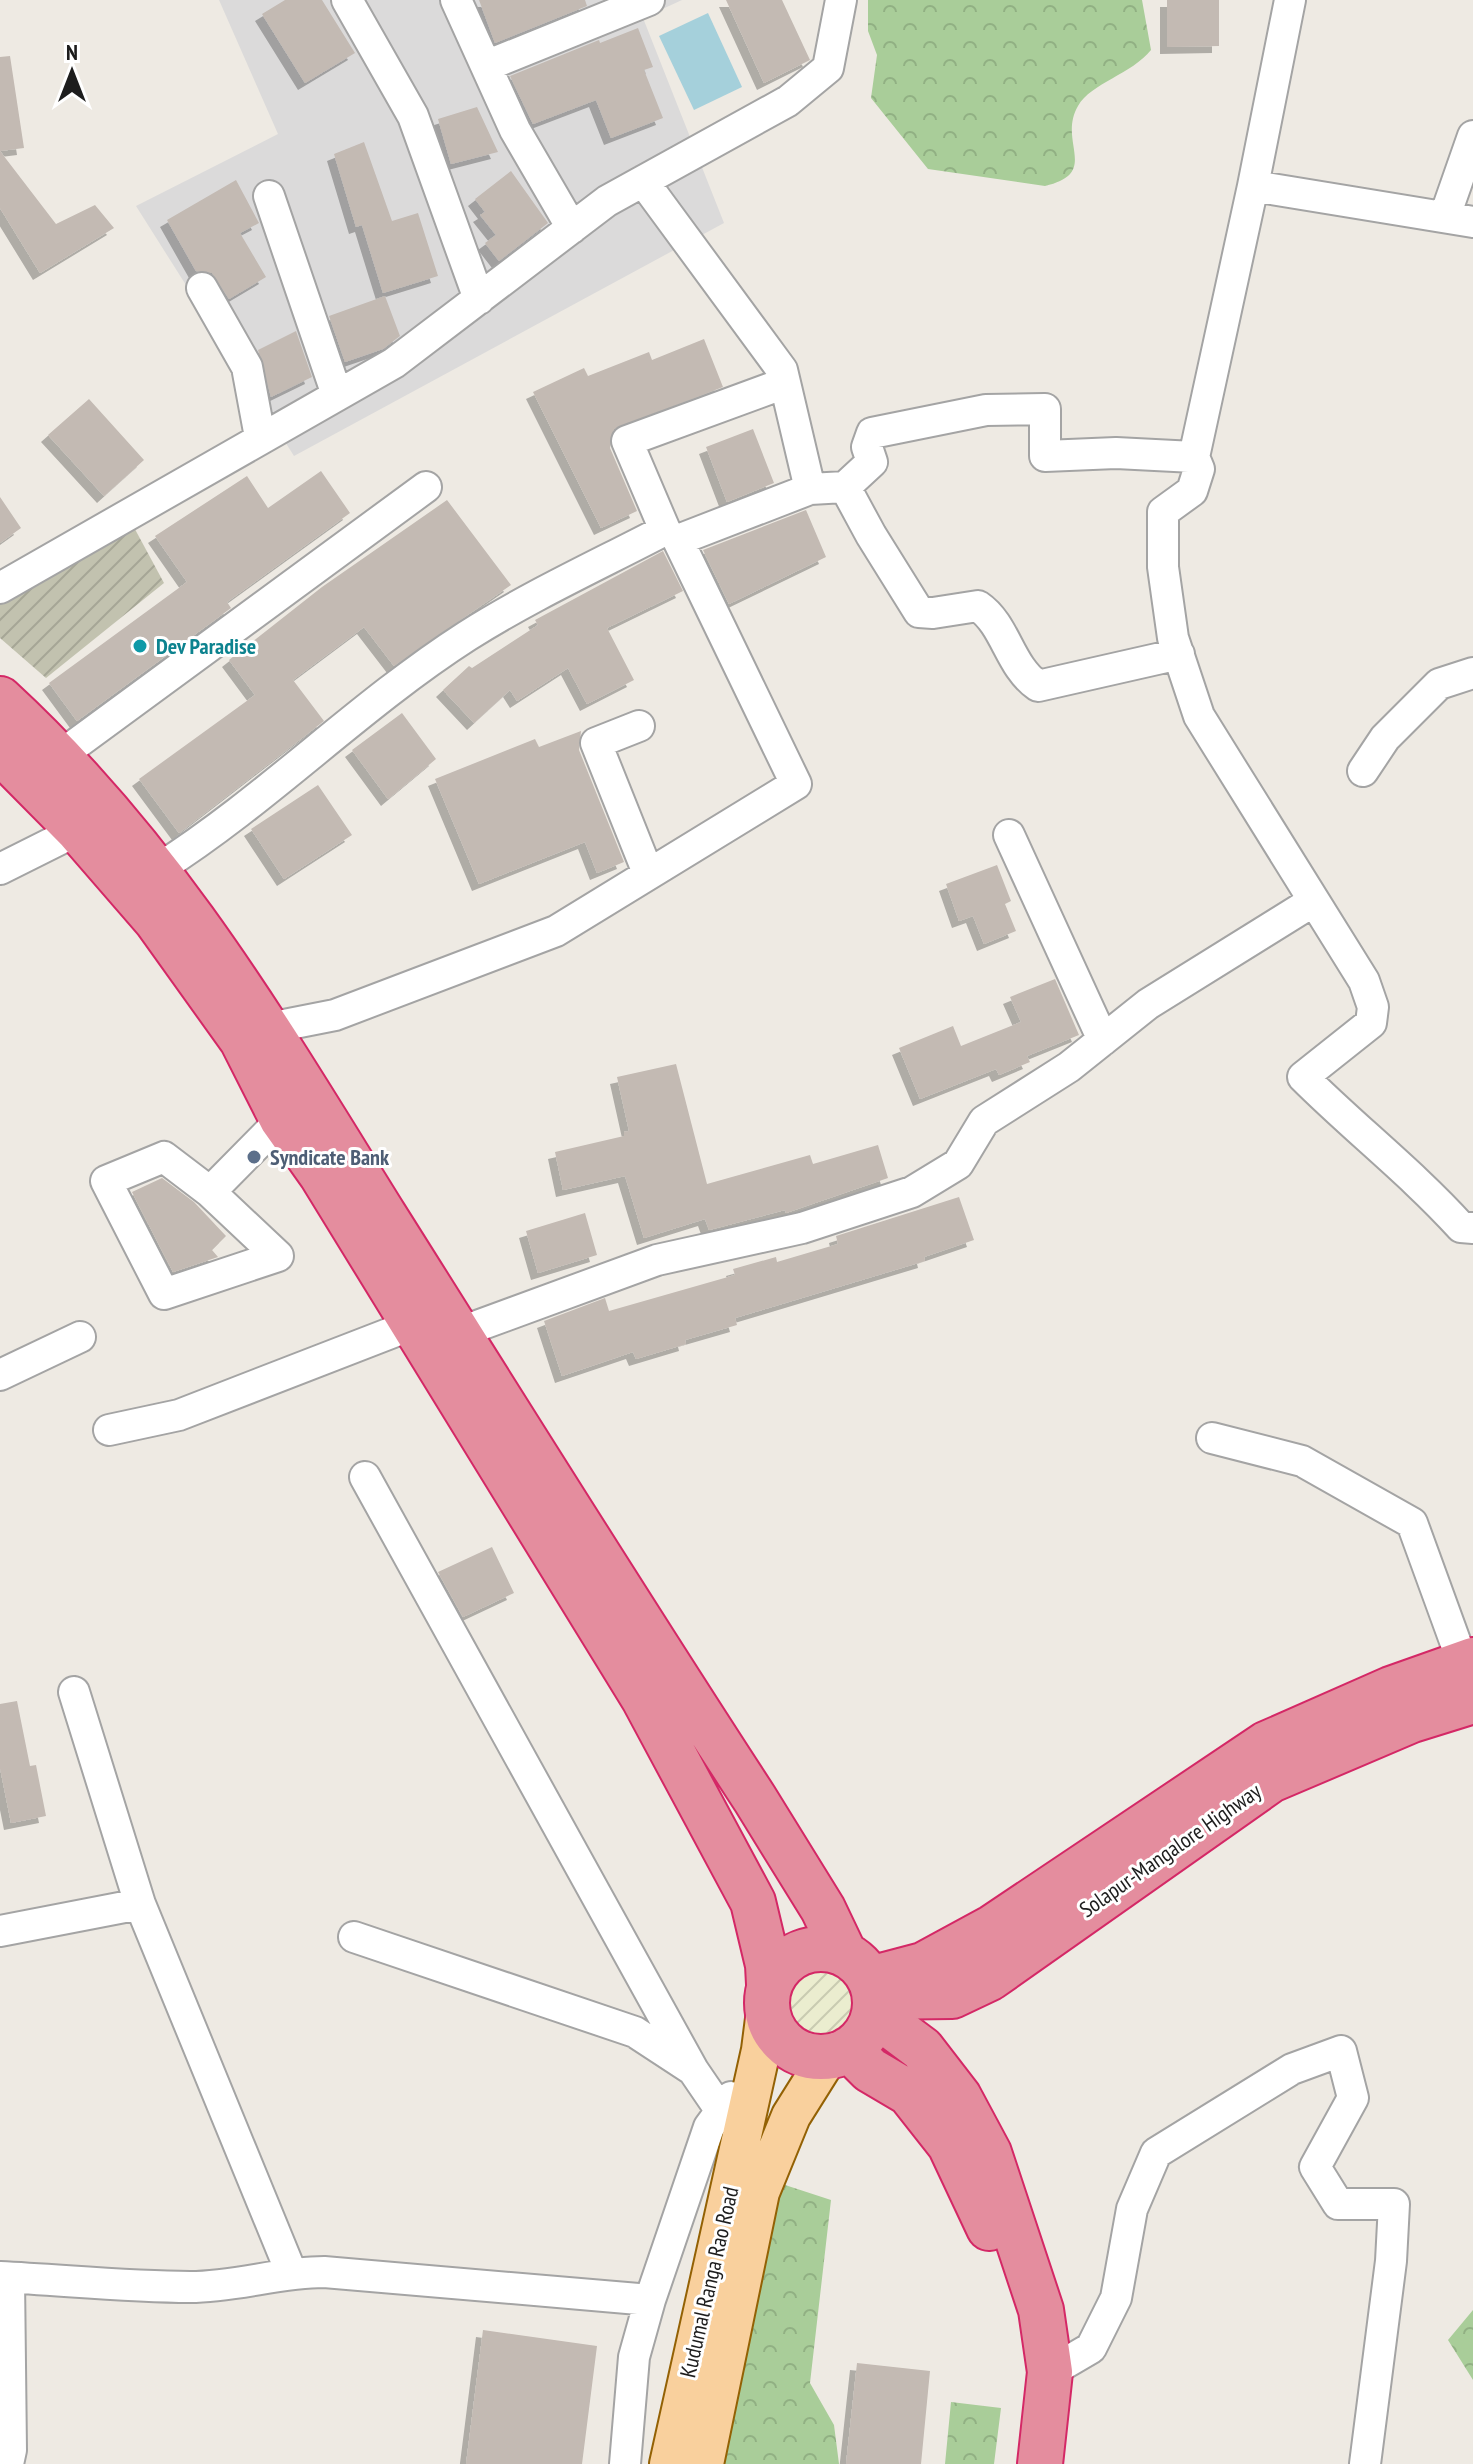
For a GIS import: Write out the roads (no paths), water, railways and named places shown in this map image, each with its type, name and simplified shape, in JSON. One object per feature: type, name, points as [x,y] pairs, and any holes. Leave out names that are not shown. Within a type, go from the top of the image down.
[{"type":"highway","points":[[0,699],[61,755],[158,869],[269,1028],[458,1333],[763,1812],[866,1986],[869,2030],[838,2053],[810,2056],[787,2046],[771,2026],[768,1965],[753,1902],[710,1821],[644,1699],[321,1174],[282,1119],[242,1040],[156,920],[78,830],[0,751]]},
{"type":"highway","name":"Solapur-Mangalore Highway","points":[[866,1986],[952,1996],[990,1978],[1271,1780],[1412,1720],[1470,1675]]},
{"type":"highway","points":[[768,1997],[778,1968],[800,1953],[826,1948],[866,1986],[922,2049],[959,2097],[989,2153],[1041,2310],[1050,2372],[1040,2464]]},
{"type":"highway","points":[[838,2053],[909,2093],[950,2145],[1000,2251],[1028,2353],[1026,2431],[1021,2464]]},
{"type":"main road","name":"Kudumal Ranga Rao Road","points":[[669,2464],[736,2106],[768,1997]]},
{"type":"main road","points":[[704,2464],[760,2192],[791,2116],[838,2053]]},
{"type":"street","points":[[347,0],[413,116],[479,299]]},
{"type":"street","points":[[456,0],[515,130],[572,228]]},
{"type":"street","points":[[486,66],[649,0]]},
{"type":"street","points":[[0,588],[394,363],[607,201],[788,101],[828,68],[841,0]]},
{"type":"street","points":[[1290,0],[1194,457],[1199,469],[1192,491],[1163,512],[1163,567],[1179,654],[1199,716],[1364,981],[1373,1007],[1371,1023],[1303,1077],[1360,1133],[1431,1194],[1461,1227],[1473,1228]]},
{"type":"street","points":[[1253,186],[1459,219],[1473,136]]},
{"type":"street","points":[[643,181],[782,370],[810,489]]},
{"type":"street","points":[[269,196],[337,395]]},
{"type":"street","points":[[202,288],[247,367],[260,437]]},
{"type":"street","points":[[158,869],[196,845],[335,731],[468,635],[665,530],[627,441],[785,383]]},
{"type":"street","points":[[269,1028],[335,1015],[556,931],[796,784],[678,540],[810,489],[845,487],[872,462],[867,447],[872,433],[986,410],[1045,409],[1045,456],[1116,453],[1194,457]]},
{"type":"street","points":[[61,755],[426,487]]},
{"type":"street","points":[[845,487],[919,612],[933,613],[978,606],[989,614],[1025,677],[1038,686],[1179,654]]},
{"type":"street","points":[[1363,771],[1385,738],[1439,684],[1473,673]]},
{"type":"street","points":[[639,726],[596,743],[648,873]]},
{"type":"street","points":[[0,869],[78,830]]},
{"type":"street","points":[[1009,835],[1103,1040]]},
{"type":"street","points":[[458,1333],[657,1260],[802,1228],[912,1192],[958,1164],[984,1121],[1069,1067],[1148,1004],[1312,902]]},
{"type":"street","points":[[210,1192],[282,1119]]},
{"type":"street","points":[[164,1157],[210,1192],[278,1256],[164,1294],[106,1181],[164,1157]]},
{"type":"street","points":[[109,1430],[179,1415],[414,1324]]},
{"type":"street","points":[[0,1375],[80,1337]]},
{"type":"street","points":[[1212,1438],[1302,1461],[1412,1523],[1470,1675]]},
{"type":"street","points":[[365,1477],[693,2070]]},
{"type":"street","points":[[74,1692],[140,1904],[291,2272]]},
{"type":"street","points":[[0,1931],[140,1904]]},
{"type":"street","points":[[354,1937],[635,2032],[693,2070],[736,2106],[709,2127],[650,2300],[634,2357],[625,2464]]},
{"type":"street","points":[[1050,2372],[1091,2348],[1116,2298],[1132,2209],[1156,2153],[1292,2069],[1341,2051],[1353,2098],[1315,2167],[1338,2204],[1394,2204],[1391,2261],[1365,2464]]},
{"type":"street","points":[[8,2464],[11,2450],[5,2278],[192,2287],[268,2279],[291,2272],[650,2300]]},
{"type":"water","points":[[708,13],[742,87],[694,110],[659,36]]},
{"type":"place","name":"Dev Paradise","points":[[140,646]]},
{"type":"place","name":"Syndicate Bank","points":[[254,1157]]}]
